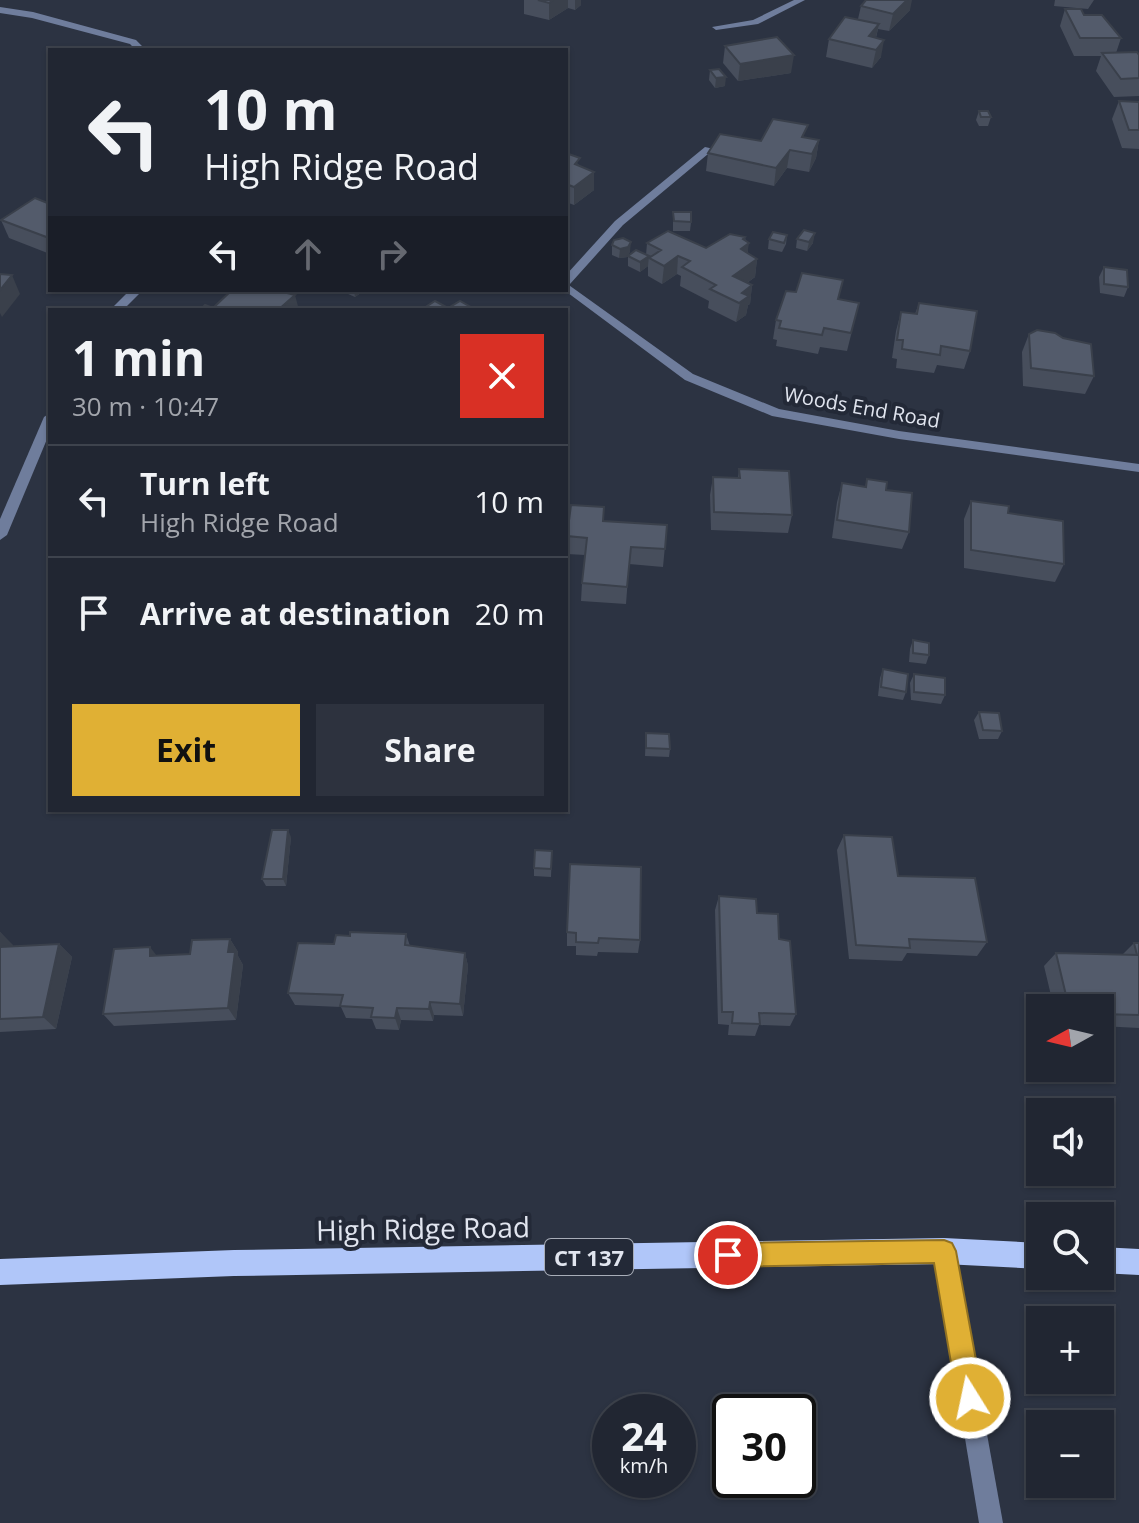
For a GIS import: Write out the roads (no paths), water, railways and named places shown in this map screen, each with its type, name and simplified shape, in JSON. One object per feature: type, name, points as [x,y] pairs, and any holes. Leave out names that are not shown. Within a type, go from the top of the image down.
[{"type":"main road","name":"High Ridge Road","points":[[0,1272],[234,1263],[944,1251],[1026,1255]]},
{"type":"main road","points":[[1114,1261],[1139,1262]]},
{"type":"street","points":[[716,27],[755,22],[801,0]]},
{"type":"street","points":[[0,10],[33,15],[133,42],[139,48]]},
{"type":"street","points":[[568,282],[619,223],[709,149]]},
{"type":"street","name":"Woods End Road","points":[[568,286],[689,377],[776,413],[899,435],[1139,468]]},
{"type":"street","points":[[118,308],[135,292]]},
{"type":"street","points":[[1,526],[48,421]]},
{"type":"street","points":[[944,1251],[991,1523]]}]
